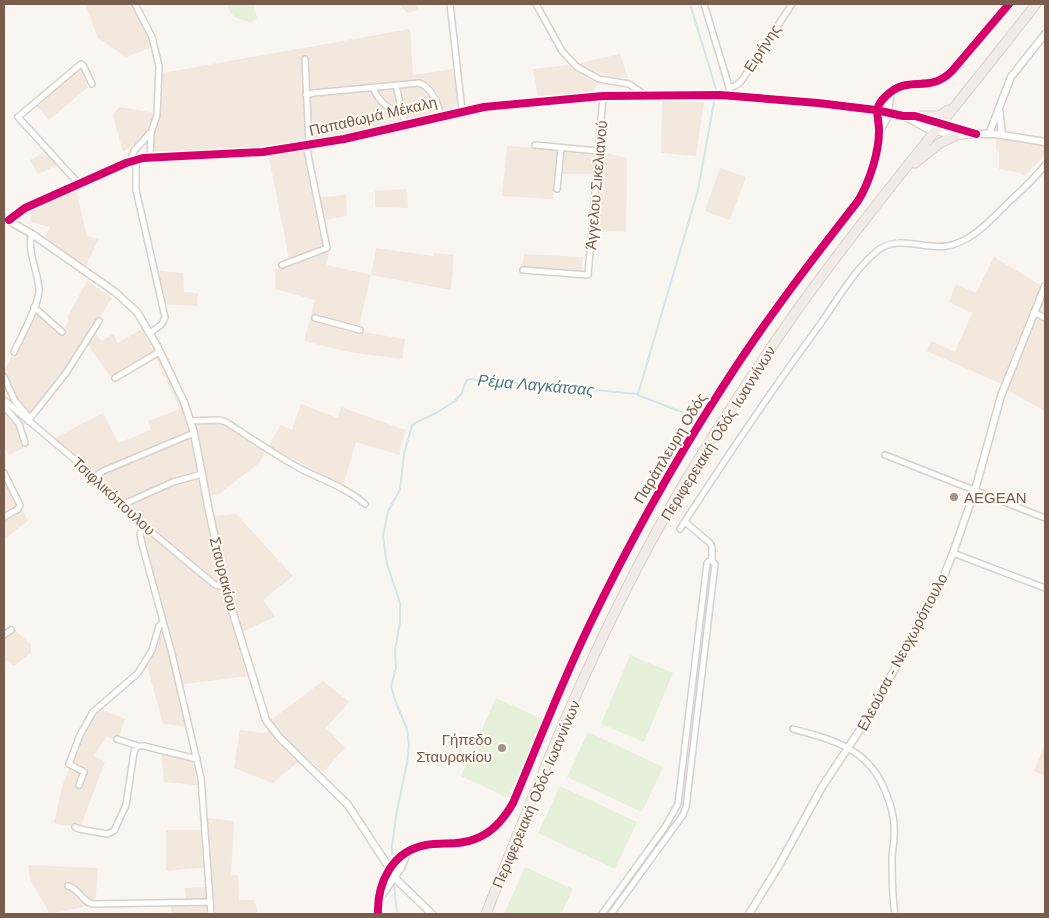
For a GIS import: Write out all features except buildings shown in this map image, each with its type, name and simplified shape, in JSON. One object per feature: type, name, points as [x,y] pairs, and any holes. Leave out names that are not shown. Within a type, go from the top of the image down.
[{"type":"highway","name":"Περιφερειακή Οδός Ιωαννίνων","points":[[486,914],[582,684],[625,593],[664,518],[725,418],[782,331],[834,260],[1036,4]]},
{"type":"highway","points":[[919,116],[939,116],[958,102]]},
{"type":"highway","points":[[905,170],[940,143],[955,136]]},
{"type":"street","points":[[135,4],[152,37],[159,66],[157,115],[151,133],[150,157]]},
{"type":"street","points":[[450,4],[462,110]]},
{"type":"street","points":[[536,4],[562,51],[577,67],[599,79],[629,84],[645,95]]},
{"type":"street","points":[[704,4],[730,92]]},
{"type":"street","name":"Ειρήνης","points":[[730,92],[742,80],[792,4]]},
{"type":"street","points":[[876,110],[883,98],[902,84],[934,83],[943,79],[952,71],[1008,4]]},
{"type":"street","points":[[989,134],[1011,77],[1045,34]]},
{"type":"street","points":[[282,265],[327,248],[307,145],[305,59]]},
{"type":"street","points":[[79,184],[18,117],[81,64],[92,84]]},
{"type":"street","points":[[306,95],[417,83],[424,85],[434,96],[441,115]]},
{"type":"street","points":[[396,85],[405,124]]},
{"type":"street","points":[[372,88],[384,105],[391,110],[402,112]]},
{"type":"street","name":"Παράπλευρη Οδός","points":[[879,132],[885,123],[891,91]]},
{"type":"street","name":"Παπαθωμά Μέκαλη","points":[[6,219],[25,208],[133,160],[150,157],[244,154],[307,145],[349,138],[462,110],[509,103],[603,96],[730,92],[757,97],[818,102],[876,110],[903,116]]},
{"type":"street","name":"Άγγελου Σικελιανού","points":[[523,270],[588,275],[603,96]]},
{"type":"street","points":[[999,108],[1002,134]]},
{"type":"street","name":"Παράπλευρη Οδός","points":[[378,914],[381,885],[390,869],[407,853],[422,846],[462,843],[476,839],[493,829],[506,814],[515,798],[588,626],[638,529],[735,368],[863,193],[871,175],[879,132],[876,110]]},
{"type":"street","points":[[903,116],[919,116],[955,136],[1002,134],[1045,142]]},
{"type":"street","points":[[903,116],[923,127],[938,127],[976,134]]},
{"type":"street","points":[[150,333],[162,324],[165,317],[137,196],[133,160],[134,151],[151,133]]},
{"type":"street","points":[[535,145],[598,151]]},
{"type":"street","points":[[557,190],[561,148]]},
{"type":"street","points":[[680,530],[763,403],[853,278],[876,252],[888,245],[898,243],[937,247],[961,242],[980,229],[1045,165]]},
{"type":"street","name":"Σταυρακίου","points":[[6,219],[32,234],[120,296],[137,312],[150,333],[184,402],[194,433],[226,586],[267,722],[278,737],[348,805],[395,876],[411,895],[432,914]]},
{"type":"street","points":[[14,352],[34,307],[39,290],[30,245],[32,234]]},
{"type":"street","name":"Ελεούσα - Νεοχωρόπουλο","points":[[749,914],[782,862],[822,787],[850,748],[935,596],[953,553],[975,490],[1001,396],[1045,286]]},
{"type":"street","points":[[34,307],[62,332]]},
{"type":"street","points":[[1034,312],[1045,318]]},
{"type":"street","points":[[314,318],[360,330]]},
{"type":"street","points":[[28,421],[63,378],[99,321]]},
{"type":"street","points":[[115,378],[159,352]]},
{"type":"street","points":[[4,377],[16,401],[28,416],[28,421]]},
{"type":"street","name":"Τσιφλικόπουλου","points":[[4,400],[95,477],[144,526],[214,584],[226,586]]},
{"type":"street","points":[[4,406],[19,424],[25,443]]},
{"type":"street","points":[[190,421],[219,420],[226,422],[264,448],[354,494],[365,504]]},
{"type":"street","points":[[95,477],[103,471],[194,433]]},
{"type":"street","points":[[885,455],[1045,518]]},
{"type":"street","points":[[4,473],[20,505],[18,509],[4,517]]},
{"type":"street","points":[[122,505],[173,482],[202,474]]},
{"type":"street","points":[[611,914],[685,810],[715,564],[712,561],[712,547],[710,543],[685,522]]},
{"type":"street","points":[[144,526],[140,540],[163,622],[203,794],[210,914]]},
{"type":"street","points":[[953,553],[1045,588]]},
{"type":"street","points":[[602,914],[665,827],[678,804],[707,563],[712,561]]},
{"type":"street","points":[[79,785],[84,772],[69,764],[84,729],[95,709],[133,679],[142,667],[152,650],[159,626],[163,622]]},
{"type":"street","points":[[4,635],[10,630]]},
{"type":"street","points":[[793,728],[850,748],[875,770],[884,787],[891,807],[894,824],[892,862],[895,914]]},
{"type":"street","points":[[117,739],[138,746],[196,759]]},
{"type":"street","points":[[75,827],[106,834],[114,831],[126,806],[134,752],[138,746]]},
{"type":"street","points":[[378,900],[403,864],[407,853]]},
{"type":"street","points":[[68,886],[74,888],[87,902],[92,904],[210,902]]},
{"type":"shaded area","points":[[85,4],[133,4],[153,47],[126,57],[98,38]]},
{"type":"shaded area","points":[[399,4],[417,4],[419,10],[407,13]]},
{"type":"shaded area","points":[[410,29],[413,75],[454,69],[457,103],[452,108],[375,128],[303,141],[314,198],[346,195],[347,216],[319,221],[326,251],[329,251],[327,265],[371,275],[358,331],[405,339],[402,359],[349,352],[304,341],[315,300],[275,289],[275,270],[290,264],[267,147],[209,151],[155,151],[153,134],[158,125],[162,73]]},
{"type":"shaded area","points":[[620,54],[628,78],[617,78],[589,70],[580,63]]},
{"type":"shaded area","points":[[569,65],[588,79],[598,82],[593,92],[538,96],[533,69]]},
{"type":"shaded area","points":[[79,67],[88,87],[49,120],[35,104]]},
{"type":"shaded area","points":[[662,101],[704,102],[696,156],[661,153]]},
{"type":"shaded area","points":[[119,107],[155,113],[152,125],[140,140],[123,152],[113,115]]},
{"type":"shaded area","points":[[996,137],[1045,146],[1044,156],[1025,176],[1020,173],[999,169]]},
{"type":"shaded area","points":[[507,146],[598,151],[627,158],[626,232],[590,230],[594,174],[556,174],[553,199],[502,196]]},
{"type":"shaded area","points":[[45,152],[58,165],[38,174],[30,160]]},
{"type":"shaded area","points":[[720,168],[746,177],[730,220],[705,211]]},
{"type":"shaded area","points":[[407,189],[408,208],[375,207],[375,191]]},
{"type":"shaded area","points":[[76,190],[87,236],[99,239],[85,267],[44,238],[50,227],[30,222],[33,207]]},
{"type":"shaded area","points":[[376,248],[433,256],[433,253],[454,255],[451,290],[371,275]]},
{"type":"shaded area","points":[[524,254],[583,257],[581,273],[522,268]]},
{"type":"shaded area","points":[[994,257],[1045,288],[1045,411],[1007,390],[1008,387],[927,351],[931,341],[955,352],[972,313],[949,302],[956,284],[976,293]]},
{"type":"shaded area","points":[[158,271],[183,273],[184,292],[198,293],[197,306],[164,304]]},
{"type":"shaded area","points":[[87,281],[112,298],[92,329],[102,341],[113,334],[118,343],[142,329],[179,399],[188,425],[226,423],[266,450],[259,463],[219,494],[202,497],[206,517],[236,514],[293,576],[263,600],[275,617],[235,635],[247,676],[178,685],[187,727],[163,724],[147,665],[154,652],[160,630],[167,627],[143,539],[153,528],[55,438],[103,413],[118,443],[151,430],[148,421],[180,409],[153,352],[111,377],[85,341],[33,417],[18,429],[25,447],[9,455],[4,447],[4,409],[17,427],[31,416],[16,399],[4,374],[13,353],[16,354],[36,312],[61,334],[69,321],[67,318]]},
{"type":"shaded area","points":[[301,404],[338,418],[341,407],[405,430],[399,455],[356,442],[343,485],[268,446],[281,425],[292,430]]},
{"type":"shaded area","points":[[4,476],[28,521],[4,539]]},
{"type":"shaded area","points":[[14,629],[31,645],[31,653],[14,666],[7,660],[4,663],[4,638]]},
{"type":"shaded area","points":[[323,681],[349,702],[326,728],[345,748],[323,772],[305,756],[273,783],[234,768],[240,730],[264,733],[275,726],[271,720]]},
{"type":"shaded area","points":[[100,709],[125,719],[118,740],[106,737],[94,756],[105,762],[80,828],[54,823],[62,787],[81,738],[95,712]]},
{"type":"shaded area","points":[[1045,744],[1045,776],[1034,771]]},
{"type":"shaded area","points":[[161,753],[192,760],[198,785],[164,782]]},
{"type":"shaded area","points":[[208,818],[234,821],[231,875],[238,875],[239,900],[255,900],[258,914],[172,914],[171,906],[187,906],[185,888],[210,887],[209,867],[166,871],[166,830],[208,830]]},
{"type":"shaded area","points":[[28,865],[98,868],[95,906],[50,914],[30,879]]},
{"type":"green space","points":[[228,4],[254,4],[257,18],[251,22],[235,17],[230,12]]},
{"type":"green space","points":[[630,655],[673,673],[644,742],[601,724]]},
{"type":"green space","name":"Γήπεδο Σταυρακίου","points":[[496,698],[544,720],[508,798],[461,776]]},
{"type":"green space","points":[[588,732],[663,767],[642,812],[567,777]]},
{"type":"green space","points":[[560,786],[637,822],[615,869],[538,833]]},
{"type":"green space","points":[[525,867],[573,889],[561,914],[504,914]]},
{"type":"waterway","name":"Ρέμα Λαγκάτσας","points":[[690,4],[716,89]]},
{"type":"waterway","name":"Ρέμα Λαγκάτσας","points":[[392,855],[397,811],[409,746],[407,729],[391,687],[396,668],[395,650],[400,622],[400,603],[387,564],[383,536],[388,511],[400,490],[404,453],[412,426],[455,401],[462,393],[467,380],[471,379],[486,382],[518,383],[638,394],[698,190],[714,102]]},
{"type":"waterway","points":[[638,395],[692,416]]},
{"type":"waterway","name":"Ρέμα Λαγκάτσας","points":[[394,883],[397,914]]},
{"type":"cycle path","points":[[378,914],[378,902],[384,880],[389,870],[404,854],[414,848],[426,845],[463,842],[481,836],[502,820],[513,803],[589,626],[620,564],[670,473],[705,414],[772,314],[862,194],[873,168],[879,140],[877,112],[879,105],[894,89],[911,84],[935,82],[943,78],[952,71],[1009,4]]},
{"type":"cycle path","points":[[9,220],[25,208],[126,163],[143,158],[263,152],[344,139],[484,107],[603,96],[720,95],[818,103],[876,110],[903,116],[915,116],[976,134]]},
{"type":"place","name":"AEGEAN","points":[[954,497]]},
{"type":"place","name":"Γήπεδο Σταυρακίου","points":[[502,748]]}]
